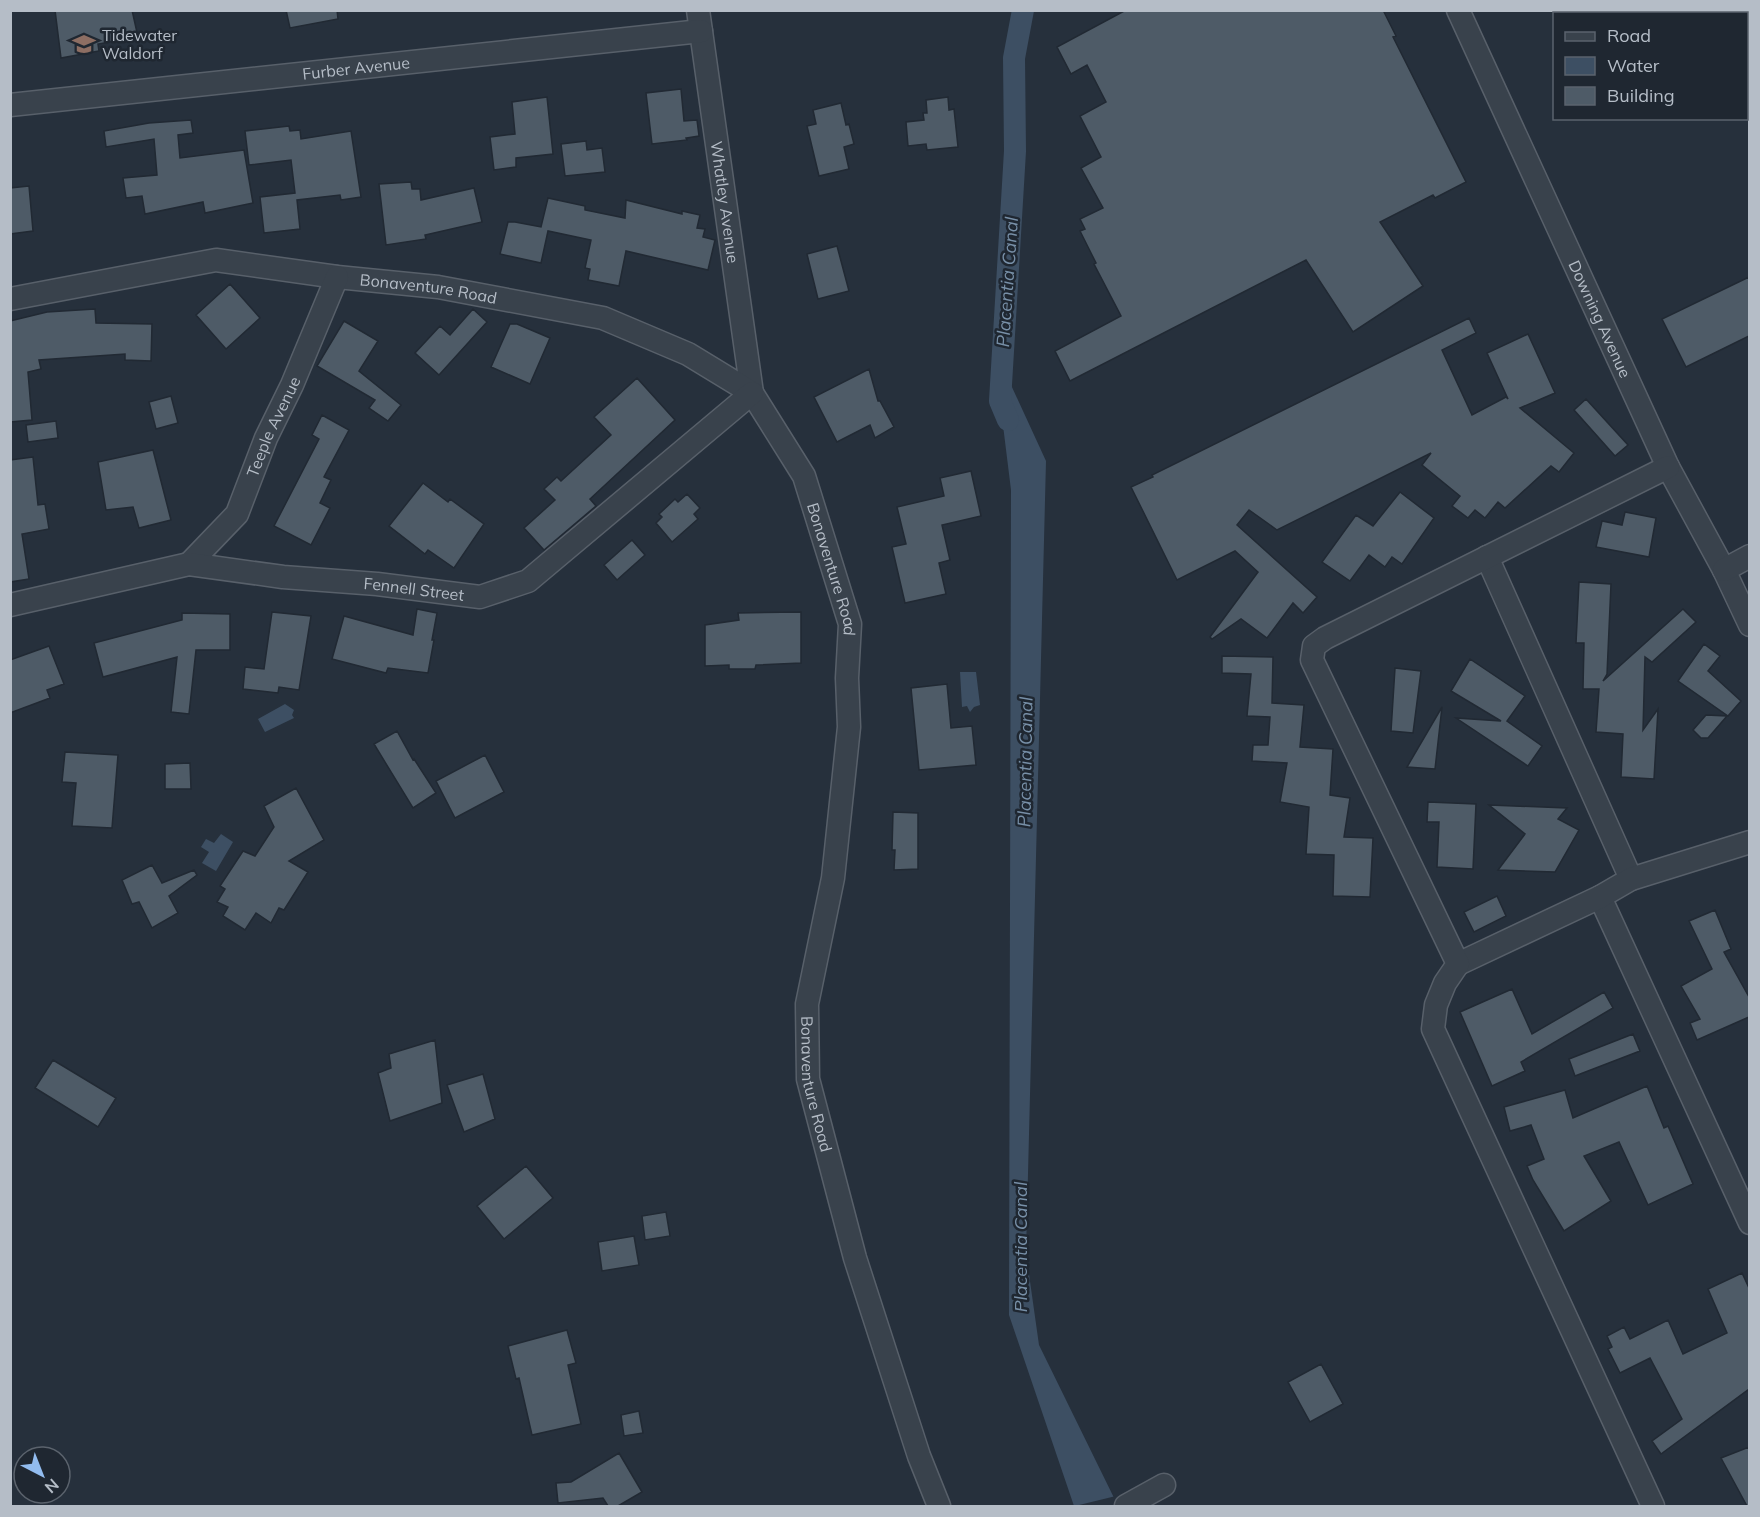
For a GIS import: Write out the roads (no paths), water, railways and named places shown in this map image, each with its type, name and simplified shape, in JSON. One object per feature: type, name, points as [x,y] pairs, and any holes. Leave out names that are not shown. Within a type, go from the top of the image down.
[{"type":"street","name":"Downing Avenue","points":[[1458,10],[1668,466],[1724,570],[1749,625]]},
{"type":"street","name":"Furber Avenue","points":[[10,105],[699,21]]},
{"type":"street","name":"Whatley Avenue","points":[[699,21],[752,393]]},
{"type":"street","name":"Bonaventure Road","points":[[10,299],[216,260],[337,277],[438,287],[603,318],[688,354],[752,393],[804,476],[850,624],[847,678],[849,727],[833,878],[807,1004],[808,1079],[855,1258],[919,1456],[939,1506]]},
{"type":"street","name":"Teeple Avenue","points":[[189,564],[237,514],[266,438],[292,385],[337,277]]},
{"type":"street","name":"Fennell Street","points":[[10,605],[189,564],[283,577],[377,584],[480,597],[528,581],[752,393]]},
{"type":"street","points":[[1458,964],[1312,660],[1314,646],[1325,638],[1668,466]]},
{"type":"street","points":[[1724,570],[1749,556]]},
{"type":"street","points":[[1487,557],[1631,879]]},
{"type":"street","points":[[1653,1506],[1433,1029],[1436,1005],[1445,983],[1458,964],[1600,897],[1631,879],[1749,842]]},
{"type":"street","points":[[1600,897],[1749,1224]]},
{"type":"street","points":[[1127,1506],[1164,1485]]},
{"type":"water","points":[[1015,151],[1011,385],[1046,461],[1026,1253],[1039,1345],[1118,1506],[1074,1506],[1009,1315],[1011,490],[1000,401]]},
{"type":"water","points":[[960,672],[976,672],[980,705],[974,707],[970,712],[967,706],[962,707]]},
{"type":"water","points":[[285,704],[294,710],[292,715],[294,718],[265,732],[258,719]]},
{"type":"water","points":[[221,834],[233,842],[216,871],[202,863],[209,852],[201,847],[206,839],[214,843]]},
{"type":"waterway","name":"Placentia Canal","points":[[1008,420],[1000,401],[1015,151],[1014,58],[1023,10]]},
{"type":"place","name":"Tidewater Waldorf","points":[[84,44]]}]
